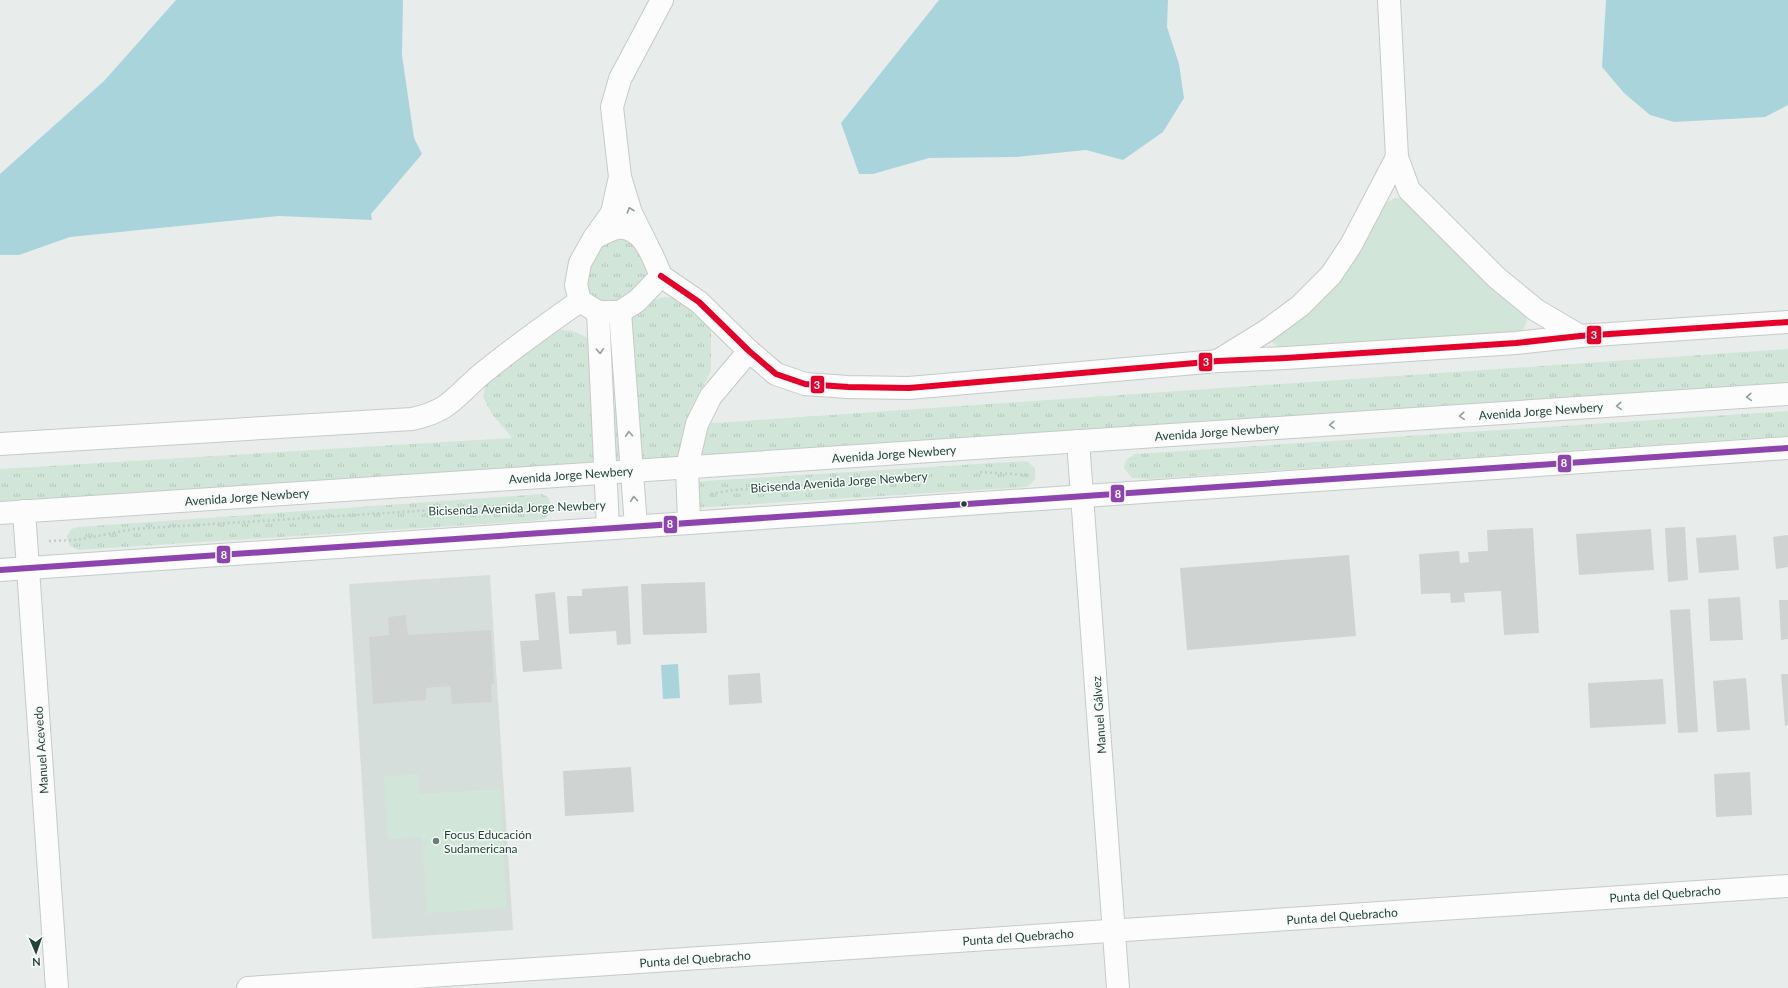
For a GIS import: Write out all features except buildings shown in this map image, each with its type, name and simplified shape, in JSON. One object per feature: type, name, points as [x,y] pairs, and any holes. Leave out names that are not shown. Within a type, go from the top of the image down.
[{"type":"street","points":[[662,0],[620,79],[612,107],[620,177],[631,213],[661,276],[699,302],[749,351],[776,374],[805,384],[848,387],[909,388],[1218,361],[1516,343],[1580,336],[1788,322]]},
{"type":"street","points":[[1389,0],[1397,157],[1409,190],[1496,278],[1536,310],[1580,336]]},
{"type":"street","points":[[1218,361],[1266,332],[1300,306],[1331,275],[1351,245],[1397,157]]},
{"type":"street","points":[[620,177],[612,213],[594,238],[580,263],[576,285],[580,301],[598,312],[620,312],[637,301],[661,276]]},
{"type":"street","points":[[594,238],[617,228],[633,231],[647,245]]},
{"type":"street","points":[[0,444],[412,419],[429,416],[448,406],[483,373],[580,301]]},
{"type":"street","points":[[598,312],[608,528]]},
{"type":"street","points":[[620,312],[636,526]]},
{"type":"street","points":[[689,523],[687,467],[697,424],[711,396],[749,351]]},
{"type":"street","name":"Avenida Jorge Newbery","points":[[0,513],[1788,394]]},
{"type":"street","name":"Manuel Gálvez","points":[[1078,441],[1118,988]]},
{"type":"street","points":[[0,570],[1788,448]]},
{"type":"street","name":"Manuel Acevedo","points":[[24,511],[57,988]]},
{"type":"street","name":"Punta del Quebracho","points":[[248,988],[1788,886]]},
{"type":"path","points":[[978,472],[1032,475]]},
{"type":"path","name":"Bicisenda Avenida Jorge Newbery","points":[[689,498],[732,490],[851,481]]},
{"type":"path","name":"Bicisenda Avenida Jorge Newbery","points":[[26,543],[76,540],[134,529],[496,506],[540,508]]},
{"type":"shaded area","name":"Focus Educación Sudamericana","points":[[490,575],[513,930],[372,939],[349,584]]},
{"type":"green space","points":[[1395,198],[1402,198],[1408,202],[1448,245],[1488,283],[1525,313],[1527,320],[1522,333],[1284,352],[1271,341],[1384,204]]},
{"type":"green space","points":[[633,231],[661,276],[620,312],[580,301],[594,238]]},
{"type":"green space","points":[[666,297],[678,299],[704,322],[711,331],[711,371],[692,407],[685,425],[1788,349],[1788,394],[0,513],[0,469],[512,438],[492,414],[483,397],[486,383],[555,330],[578,333],[590,341],[595,410],[639,407],[637,385],[633,384],[629,327],[633,313],[639,307],[653,300]]},
{"type":"green space","points":[[1788,411],[1788,436],[1149,479],[1132,478],[1124,468],[1126,460],[1135,454]]},
{"type":"green space","points":[[1027,461],[1035,468],[1035,479],[1027,487],[692,508],[689,482]]},
{"type":"green space","points":[[542,494],[549,498],[551,510],[545,519],[530,521],[78,550],[70,546],[67,537],[71,529],[79,527]]},
{"type":"green space","points":[[418,774],[419,794],[500,789],[507,908],[427,913],[422,837],[388,839],[384,777]]},
{"type":"water","points":[[176,0],[403,0],[402,55],[414,138],[422,154],[371,214],[372,220],[279,216],[70,237],[19,255],[0,255],[0,174],[104,81]]},
{"type":"water","points":[[939,0],[1168,0],[1167,27],[1179,64],[1184,98],[1163,132],[1123,160],[1086,150],[1015,157],[929,158],[873,174],[859,174],[841,123]]},
{"type":"water","points":[[1606,0],[1788,0],[1788,105],[1765,117],[1674,122],[1650,115],[1624,93],[1602,67]]},
{"type":"water","points":[[678,664],[680,698],[663,699],[661,665]]},
{"type":"transit line","name":"3","points":[[661,276],[699,302],[749,351],[776,374],[805,384],[848,387],[909,388],[1218,361],[1516,343],[1580,336],[1788,322]]},
{"type":"transit line","name":"8","points":[[0,570],[1788,448]]},
{"type":"place","name":"Focus Educación Sudamericana","points":[[436,841]]}]
